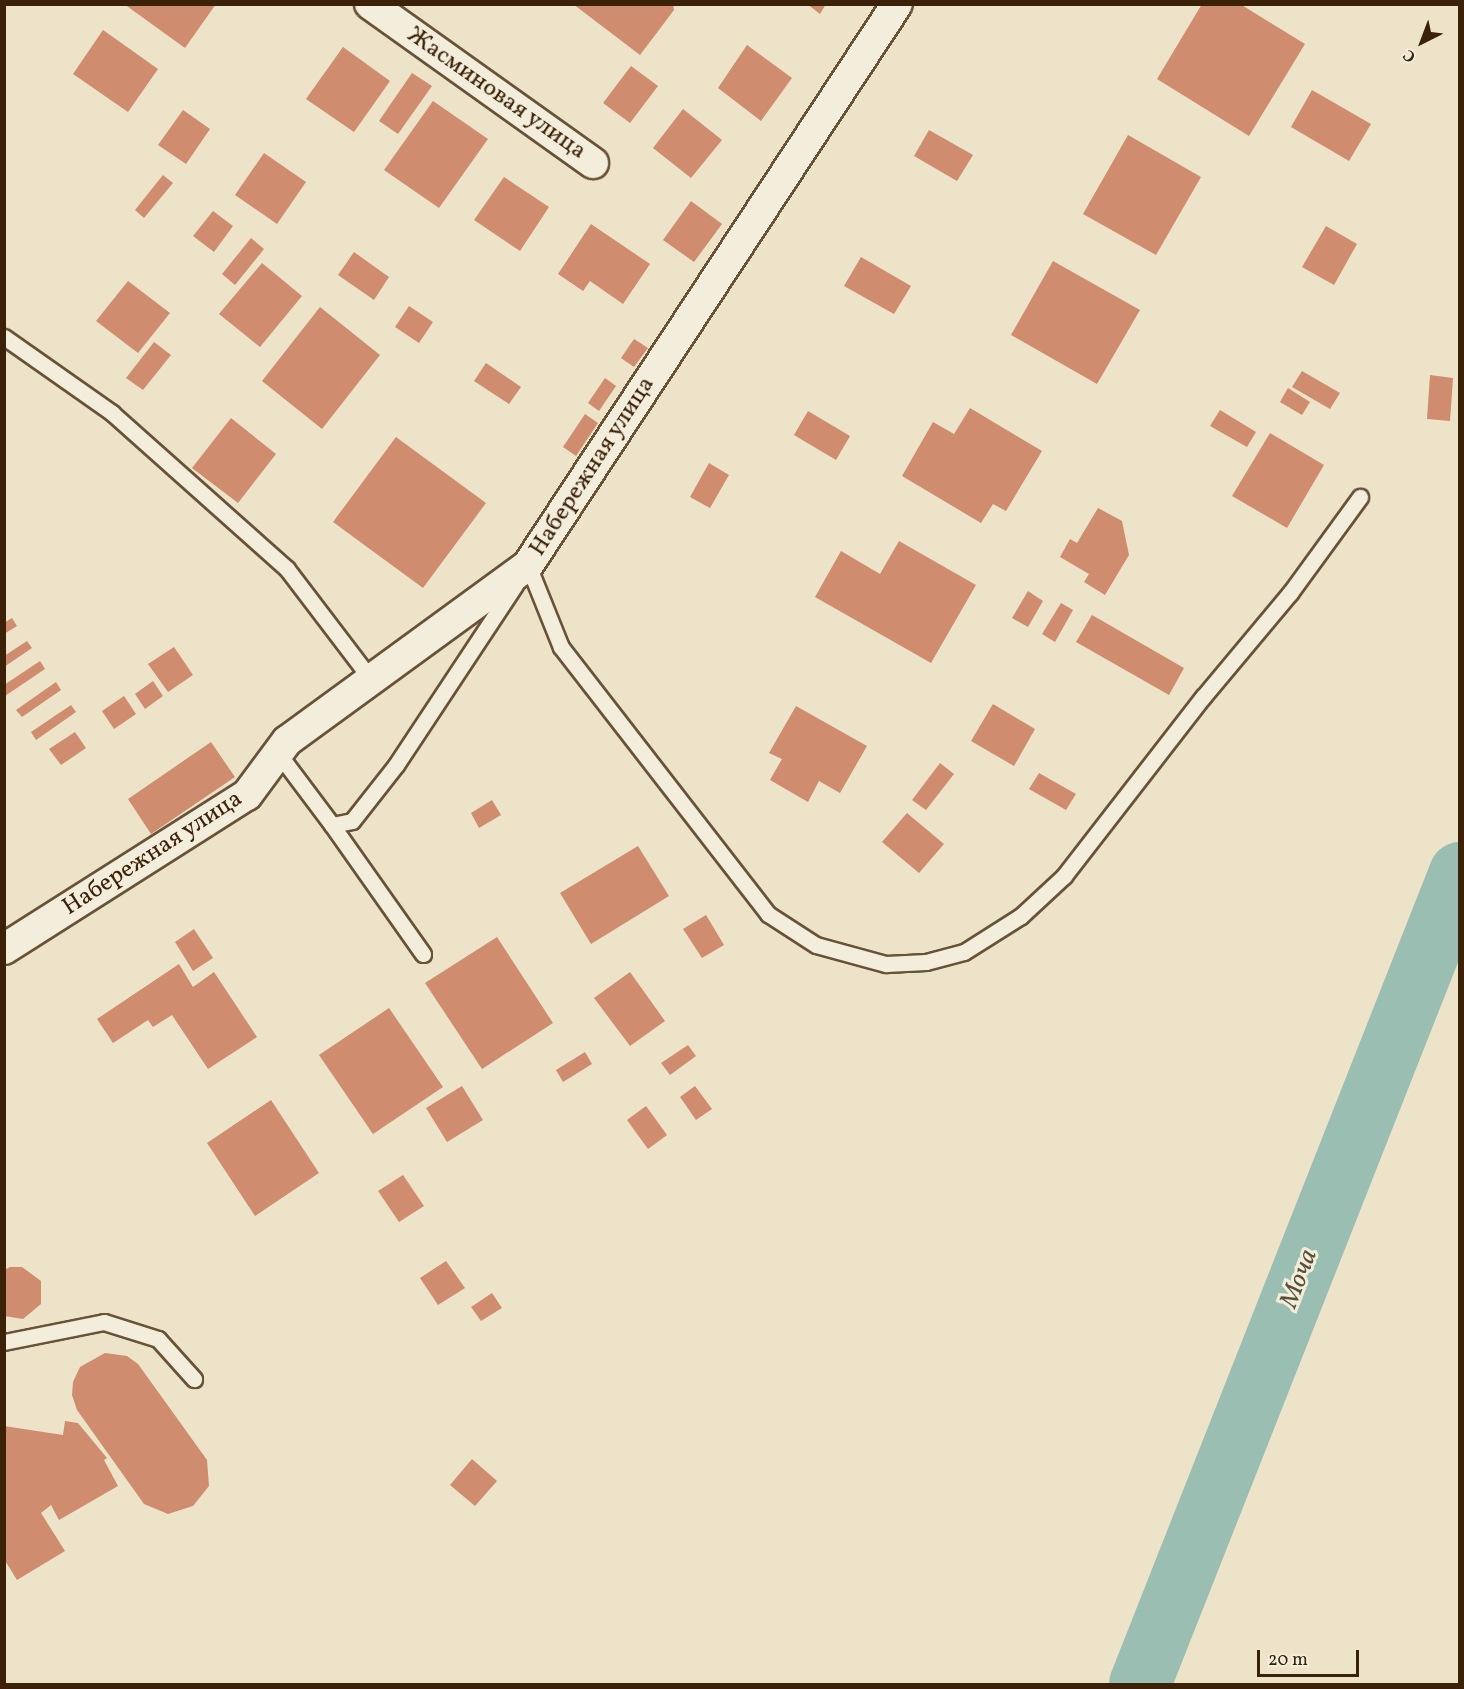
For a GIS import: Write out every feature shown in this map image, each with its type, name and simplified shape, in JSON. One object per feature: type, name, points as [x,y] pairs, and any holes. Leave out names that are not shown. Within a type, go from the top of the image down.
[{"type":"street","name":"Жасминовая улица","points":[[370,4],[593,163]]},
{"type":"street","name":"Набережная улица","points":[[4,949],[247,795],[287,741],[370,678],[528,565],[897,4]]},
{"type":"lane","points":[[4,337],[112,414],[287,569],[370,678]]},
{"type":"lane","points":[[528,565],[561,647],[768,914],[816,945],[886,964],[926,962],[974,946],[1021,916],[1064,876],[1203,696],[1290,593],[1360,497]]},
{"type":"lane","points":[[332,825],[352,821],[371,800],[528,565]]},
{"type":"lane","points":[[278,753],[423,954]]},
{"type":"lane","points":[[4,1342],[104,1322],[158,1339],[194,1379]]},
{"type":"building","points":[[124,4],[216,4],[185,48]]},
{"type":"building","points":[[573,4],[673,4],[674,10],[640,55]]},
{"type":"building","points":[[807,4],[826,4],[820,14]]},
{"type":"building","points":[[1202,4],[1240,4],[1305,44],[1249,136],[1157,79]]},
{"type":"building","points":[[103,30],[158,69],[128,112],[73,74]]},
{"type":"building","points":[[747,45],[792,78],[761,121],[718,88]]},
{"type":"building","points":[[343,47],[390,81],[354,132],[306,99]]},
{"type":"building","points":[[631,66],[658,86],[630,123],[603,103]]},
{"type":"building","points":[[412,73],[432,86],[398,134],[379,121]]},
{"type":"building","points":[[1312,90],[1371,124],[1349,161],[1291,127]]},
{"type":"building","points":[[433,101],[488,139],[439,208],[384,170]]},
{"type":"building","points":[[683,109],[722,140],[691,178],[653,148]]},
{"type":"building","points":[[183,110],[210,129],[186,164],[158,145]]},
{"type":"building","points":[[929,130],[973,155],[957,181],[914,156]]},
{"type":"building","points":[[1128,135],[1201,177],[1156,255],[1083,214]]},
{"type":"building","points":[[264,153],[306,182],[277,224],[235,195]]},
{"type":"building","points":[[163,175],[173,183],[144,218],[135,210]]},
{"type":"building","points":[[504,177],[549,207],[520,251],[474,220]]},
{"type":"building","points":[[691,201],[722,224],[694,262],[663,240]]},
{"type":"building","points":[[213,211],[233,226],[214,252],[193,236]]},
{"type":"building","points":[[591,224],[650,264],[623,304],[590,281],[583,291],[558,274]]},
{"type":"building","points":[[1326,226],[1357,244],[1334,285],[1302,267]]},
{"type":"building","points":[[251,238],[264,249],[235,285],[222,274]]},
{"type":"building","points":[[354,252],[389,277],[374,300],[338,275]]},
{"type":"building","points":[[861,257],[911,286],[894,314],[844,286]]},
{"type":"building","points":[[1053,261],[1140,310],[1097,384],[1011,335]]},
{"type":"building","points":[[262,263],[302,296],[260,347],[219,314]]},
{"type":"building","points":[[128,281],[170,313],[138,353],[96,321]]},
{"type":"building","points":[[409,306],[433,322],[419,343],[395,327]]},
{"type":"building","points":[[320,307],[380,355],[322,429],[262,381]]},
{"type":"building","points":[[634,339],[648,348],[634,367],[621,358]]},
{"type":"building","points":[[154,342],[171,355],[143,390],[126,378]]},
{"type":"building","points":[[486,363],[521,387],[509,404],[474,381]]},
{"type":"building","points":[[1302,371],[1340,393],[1330,409],[1292,387]]},
{"type":"building","points":[[1430,375],[1453,378],[1450,421],[1427,419]]},
{"type":"building","points":[[605,378],[616,386],[599,411],[588,403]]},
{"type":"building","points":[[1288,388],[1310,402],[1302,415],[1280,402]]},
{"type":"building","points":[[970,408],[1042,451],[1006,511],[993,504],[981,523],[902,476],[933,422],[954,434]]},
{"type":"building","points":[[1220,410],[1256,432],[1247,447],[1210,426]]},
{"type":"building","points":[[808,411],[850,436],[836,460],[794,435]]},
{"type":"building","points":[[585,414],[598,423],[576,456],[563,447]]},
{"type":"building","points":[[231,418],[276,454],[238,503],[192,468]]},
{"type":"building","points":[[1270,433],[1324,465],[1287,528],[1232,496]]},
{"type":"building","points":[[396,437],[486,503],[423,588],[333,522]]},
{"type":"building","points":[[709,463],[729,475],[710,508],[690,497]]},
{"type":"building","points":[[1098,508],[1122,521],[1129,555],[1105,595],[1084,582],[1089,574],[1060,557],[1070,539],[1077,543]]},
{"type":"building","points":[[899,541],[976,585],[931,663],[815,597],[841,551],[880,574]]},
{"type":"building","points":[[1028,591],[1043,601],[1028,627],[1012,618]]},
{"type":"building","points":[[1061,603],[1073,610],[1055,642],[1042,634]]},
{"type":"building","points":[[1092,615],[1184,668],[1169,695],[1076,642]]},
{"type":"building","points":[[12,618],[17,626],[4,634],[4,623]]},
{"type":"building","points":[[27,641],[32,648],[4,667],[4,656]]},
{"type":"building","points":[[174,647],[193,675],[168,692],[148,664]]},
{"type":"building","points":[[40,661],[45,669],[5,696],[4,685]]},
{"type":"building","points":[[153,681],[163,696],[145,709],[135,694]]},
{"type":"building","points":[[56,682],[61,690],[22,717],[16,710]]},
{"type":"building","points":[[124,696],[136,714],[114,729],[102,711]]},
{"type":"building","points":[[993,704],[1035,729],[1014,766],[971,741]]},
{"type":"building","points":[[71,705],[76,712],[36,740],[31,732]]},
{"type":"building","points":[[796,706],[867,746],[840,793],[819,781],[808,802],[770,780],[782,759],[769,753]]},
{"type":"building","points":[[75,732],[86,748],[61,765],[49,749]]},
{"type":"building","points":[[211,742],[235,777],[151,834],[128,799]]},
{"type":"building","points":[[940,763],[954,774],[926,810],[912,800]]},
{"type":"building","points":[[1039,773],[1076,794],[1066,810],[1029,789]]},
{"type":"building","points":[[492,800],[501,815],[479,828],[471,813]]},
{"type":"building","points":[[907,813],[944,844],[919,873],[882,842]]},
{"type":"building","points":[[638,846],[669,896],[591,944],[560,893]]},
{"type":"building","points":[[706,915],[724,945],[702,958],[683,929]]},
{"type":"building","points":[[194,929],[213,958],[193,971],[175,942]]},
{"type":"building","points":[[497,937],[553,1023],[482,1069],[425,983]]},
{"type":"building","points":[[179,964],[193,987],[214,972],[257,1037],[208,1069],[172,1015],[153,1027],[148,1020],[113,1043],[97,1019]]},
{"type":"building","points":[[630,972],[665,1021],[630,1046],[594,998]]},
{"type":"building","points":[[389,1008],[443,1087],[373,1134],[319,1055]]},
{"type":"building","points":[[688,1045],[696,1056],[670,1075],[661,1063]]},
{"type":"building","points":[[585,1052],[592,1064],[563,1082],[556,1070]]},
{"type":"building","points":[[462,1086],[483,1120],[447,1142],[426,1108]]},
{"type":"building","points":[[695,1086],[712,1109],[696,1120],[680,1097]]},
{"type":"building","points":[[271,1100],[319,1173],[255,1216],[207,1143]]},
{"type":"building","points":[[646,1106],[667,1135],[648,1149],[627,1120]]},
{"type":"building","points":[[403,1175],[424,1206],[399,1222],[378,1191]]},
{"type":"building","points":[[446,1261],[465,1288],[438,1305],[420,1278]]},
{"type":"building","points":[[10,1267],[22,1267],[41,1281],[41,1304],[23,1319],[4,1316],[4,1270]]},
{"type":"building","points":[[492,1293],[502,1308],[481,1321],[471,1307]]},
{"type":"building","points":[[105,1353],[127,1356],[138,1364],[207,1460],[209,1486],[193,1506],[168,1514],[144,1504],[77,1410],[72,1395],[73,1382],[80,1367]]},
{"type":"building","points":[[65,1421],[78,1423],[107,1458],[104,1460],[118,1486],[59,1520],[51,1505],[41,1513],[65,1551],[17,1580],[4,1559],[4,1426],[63,1435]]},
{"type":"building","points":[[472,1459],[497,1481],[475,1506],[450,1485]]},
{"type":"waterway","name":"Моча","points":[[1140,1684],[1460,873]]}]
